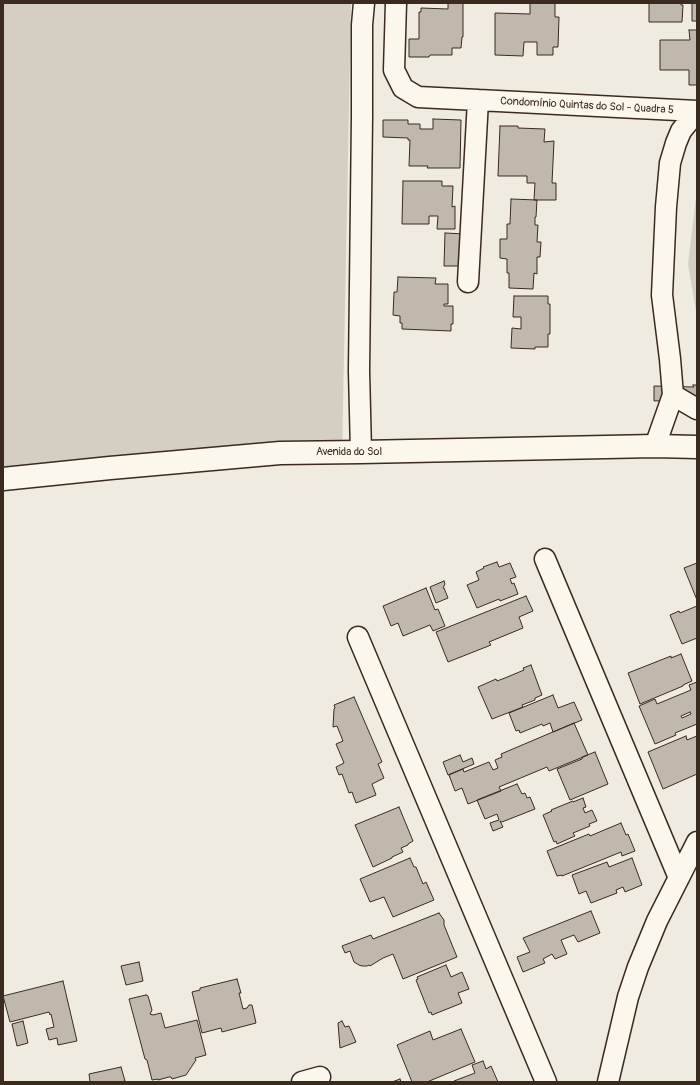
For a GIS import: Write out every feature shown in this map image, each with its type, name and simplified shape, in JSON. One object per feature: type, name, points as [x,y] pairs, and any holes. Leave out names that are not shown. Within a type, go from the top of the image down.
[{"type":"street","points":[[361,452],[359,371],[362,25],[364,3]]},
{"type":"street","name":"Condomínio Quintas do Sol - Quadra 5","points":[[396,3],[394,70],[403,88],[418,97],[697,111]]},
{"type":"street","points":[[468,282],[478,100]]},
{"type":"street","name":"Condomínio Quintas do Sol - Quadra 5","points":[[654,446],[673,395],[662,295],[666,207],[670,163],[676,143],[682,131],[689,121],[697,115]]},
{"type":"street","points":[[673,395],[697,409]]},
{"type":"street","name":"Avenida do Sol","points":[[3,479],[280,453],[654,446],[697,447]]},
{"type":"street","points":[[545,559],[679,878]]},
{"type":"street","points":[[358,637],[546,1082]]},
{"type":"street","points":[[608,1082],[628,997],[638,967],[657,921],[697,842]]},
{"type":"shaded area","points":[[3,3],[351,3],[342,458],[3,474]]},
{"type":"shaded area","points":[[697,189],[697,317],[688,264]]},
{"type":"building","points":[[448,3],[463,3],[463,37],[461,48],[452,48],[452,55],[409,57],[409,39],[419,39],[419,12],[421,12],[421,8],[448,9]]},
{"type":"building","points":[[530,3],[555,3],[555,17],[559,17],[558,47],[553,47],[553,55],[537,55],[537,42],[524,42],[523,56],[495,55],[495,13],[530,14]]},
{"type":"building","points":[[649,3],[681,3],[681,5],[683,5],[682,22],[649,22]]},
{"type":"building","points":[[692,3],[697,3],[697,21],[692,21]]},
{"type":"building","points":[[689,30],[697,30],[697,85],[689,85],[689,70],[660,70],[660,40],[690,40]]},
{"type":"building","points":[[433,119],[461,120],[460,168],[427,168],[428,166],[409,166],[410,140],[408,140],[408,138],[383,137],[383,120],[408,120],[408,124],[420,124],[420,129],[433,129]]},
{"type":"building","points":[[500,126],[545,129],[544,142],[554,141],[552,183],[556,183],[556,200],[534,200],[535,183],[527,183],[527,176],[498,176]]},
{"type":"building","points":[[403,181],[442,181],[442,186],[453,186],[452,207],[455,206],[455,229],[437,229],[438,216],[429,216],[429,224],[402,224]]},
{"type":"building","points":[[511,199],[537,200],[535,225],[538,225],[537,242],[541,242],[540,257],[537,257],[537,274],[534,273],[533,289],[509,288],[507,259],[500,258],[500,239],[507,239],[507,224],[510,224]]},
{"type":"building","points":[[445,233],[465,234],[464,266],[444,266]]},
{"type":"building","points":[[398,277],[436,278],[435,284],[448,284],[448,304],[444,304],[444,306],[453,306],[453,324],[451,324],[451,331],[402,329],[400,316],[393,315],[394,292],[397,292]]},
{"type":"building","points":[[514,296],[548,296],[548,304],[550,304],[550,334],[548,334],[548,347],[535,347],[535,349],[511,348],[512,328],[521,329],[521,317],[513,317]]},
{"type":"building","points":[[693,385],[697,385],[697,399],[654,401],[654,386],[694,387]]},
{"type":"building","points":[[497,562],[499,567],[510,563],[516,577],[510,579],[512,584],[514,583],[518,594],[500,601],[499,599],[477,608],[467,585],[479,580],[476,572],[484,568],[483,567]]},
{"type":"building","points":[[697,563],[697,600],[684,568]]},
{"type":"building","points":[[444,581],[445,584],[443,588],[448,598],[436,603],[430,587]]},
{"type":"building","points":[[426,588],[435,610],[438,609],[445,626],[433,631],[430,625],[403,636],[398,623],[391,626],[383,606]]},
{"type":"building","points":[[526,596],[533,611],[519,617],[523,628],[489,642],[491,645],[448,662],[436,632]]},
{"type":"building","points":[[697,606],[697,638],[682,644],[670,615],[679,611],[680,613]]},
{"type":"building","points":[[681,654],[692,681],[640,704],[628,673],[671,656],[671,658]]},
{"type":"building","points":[[531,665],[542,695],[535,698],[535,700],[522,705],[523,707],[492,719],[478,687],[496,679],[497,681],[505,678],[524,670],[523,668]]},
{"type":"building","points":[[697,682],[697,724],[675,733],[676,735],[655,744],[639,706],[655,699],[657,704],[691,690],[689,685]],"holes":[[[690,712],[691,714],[682,718],[681,716]]]},
{"type":"building","points":[[553,695],[558,708],[574,702],[582,720],[553,732],[550,723],[543,726],[542,724],[520,733],[519,730],[516,731],[509,713]]},
{"type":"building","points":[[354,697],[382,762],[378,764],[384,778],[372,784],[376,795],[356,803],[352,792],[349,793],[342,774],[339,775],[336,767],[344,763],[336,744],[343,741],[337,726],[333,727],[334,705]]},
{"type":"building","points":[[574,723],[588,755],[549,771],[547,767],[499,787],[501,791],[468,804],[462,788],[455,791],[449,775],[463,769],[464,772],[489,762],[493,770],[498,768],[495,760],[502,757],[501,754]]},
{"type":"building","points":[[686,736],[687,740],[697,736],[697,774],[663,789],[648,752]]},
{"type":"building","points":[[595,752],[608,784],[570,800],[557,769]]},
{"type":"building","points":[[460,755],[463,762],[472,758],[474,764],[448,775],[443,762]]},
{"type":"building","points":[[517,784],[522,794],[525,793],[527,798],[530,797],[535,809],[502,822],[500,821],[503,827],[493,831],[490,823],[499,820],[497,814],[485,819],[477,800]]},
{"type":"building","points":[[583,798],[586,807],[583,808],[585,813],[592,810],[597,821],[589,824],[590,826],[573,833],[575,836],[557,844],[556,841],[554,842],[543,815],[552,811],[551,810]]},
{"type":"building","points":[[399,807],[413,841],[401,848],[403,852],[373,867],[355,825]]},
{"type":"building","points":[[621,823],[626,835],[628,834],[635,851],[622,856],[621,852],[562,876],[557,876],[547,851]]},
{"type":"building","points":[[410,858],[414,867],[416,867],[423,884],[426,882],[434,900],[393,917],[384,897],[370,902],[360,879]]},
{"type":"building","points":[[632,858],[642,885],[625,892],[623,887],[616,890],[617,893],[591,903],[586,891],[579,894],[572,875],[607,862],[609,867]]},
{"type":"building","points":[[591,911],[600,933],[578,942],[574,935],[561,940],[567,954],[555,959],[552,954],[543,959],[545,963],[523,972],[517,957],[530,952],[523,938]]},
{"type":"building","points":[[439,913],[444,920],[444,925],[457,957],[403,979],[393,954],[370,966],[362,966],[354,962],[350,951],[345,953],[342,946],[371,935],[373,939]]},
{"type":"building","points":[[139,962],[143,981],[126,985],[121,966]]},
{"type":"building","points":[[446,965],[451,977],[462,972],[469,989],[458,993],[462,1003],[432,1015],[431,1012],[429,1013],[416,980],[418,979],[417,977]]},
{"type":"building","points":[[237,979],[243,1009],[247,1008],[249,1005],[252,1005],[256,1023],[222,1032],[221,1028],[202,1033],[192,992],[200,990],[200,988]]},
{"type":"building","points":[[63,981],[77,1041],[58,1045],[57,1038],[49,1040],[46,1029],[54,1027],[51,1014],[50,1015],[49,1012],[10,1022],[3,996]]},
{"type":"building","points":[[146,995],[148,996],[152,1010],[150,1014],[153,1015],[161,1013],[165,1028],[197,1020],[206,1055],[195,1058],[196,1060],[186,1075],[172,1079],[169,1077],[152,1080],[129,999]]},
{"type":"building","points":[[23,1021],[28,1043],[17,1046],[12,1024]]},
{"type":"building","points":[[342,1021],[345,1027],[349,1026],[356,1042],[340,1048],[338,1023]]},
{"type":"building","points":[[461,1029],[475,1062],[427,1082],[412,1082],[397,1045],[430,1031],[433,1040]]},
{"type":"building","points":[[483,1061],[486,1069],[491,1066],[498,1082],[454,1081],[475,1073],[472,1065]]},
{"type":"building","points":[[121,1067],[125,1081],[90,1082],[89,1074]]},
{"type":"building","points":[[400,1079],[401,1082],[392,1082]]}]
